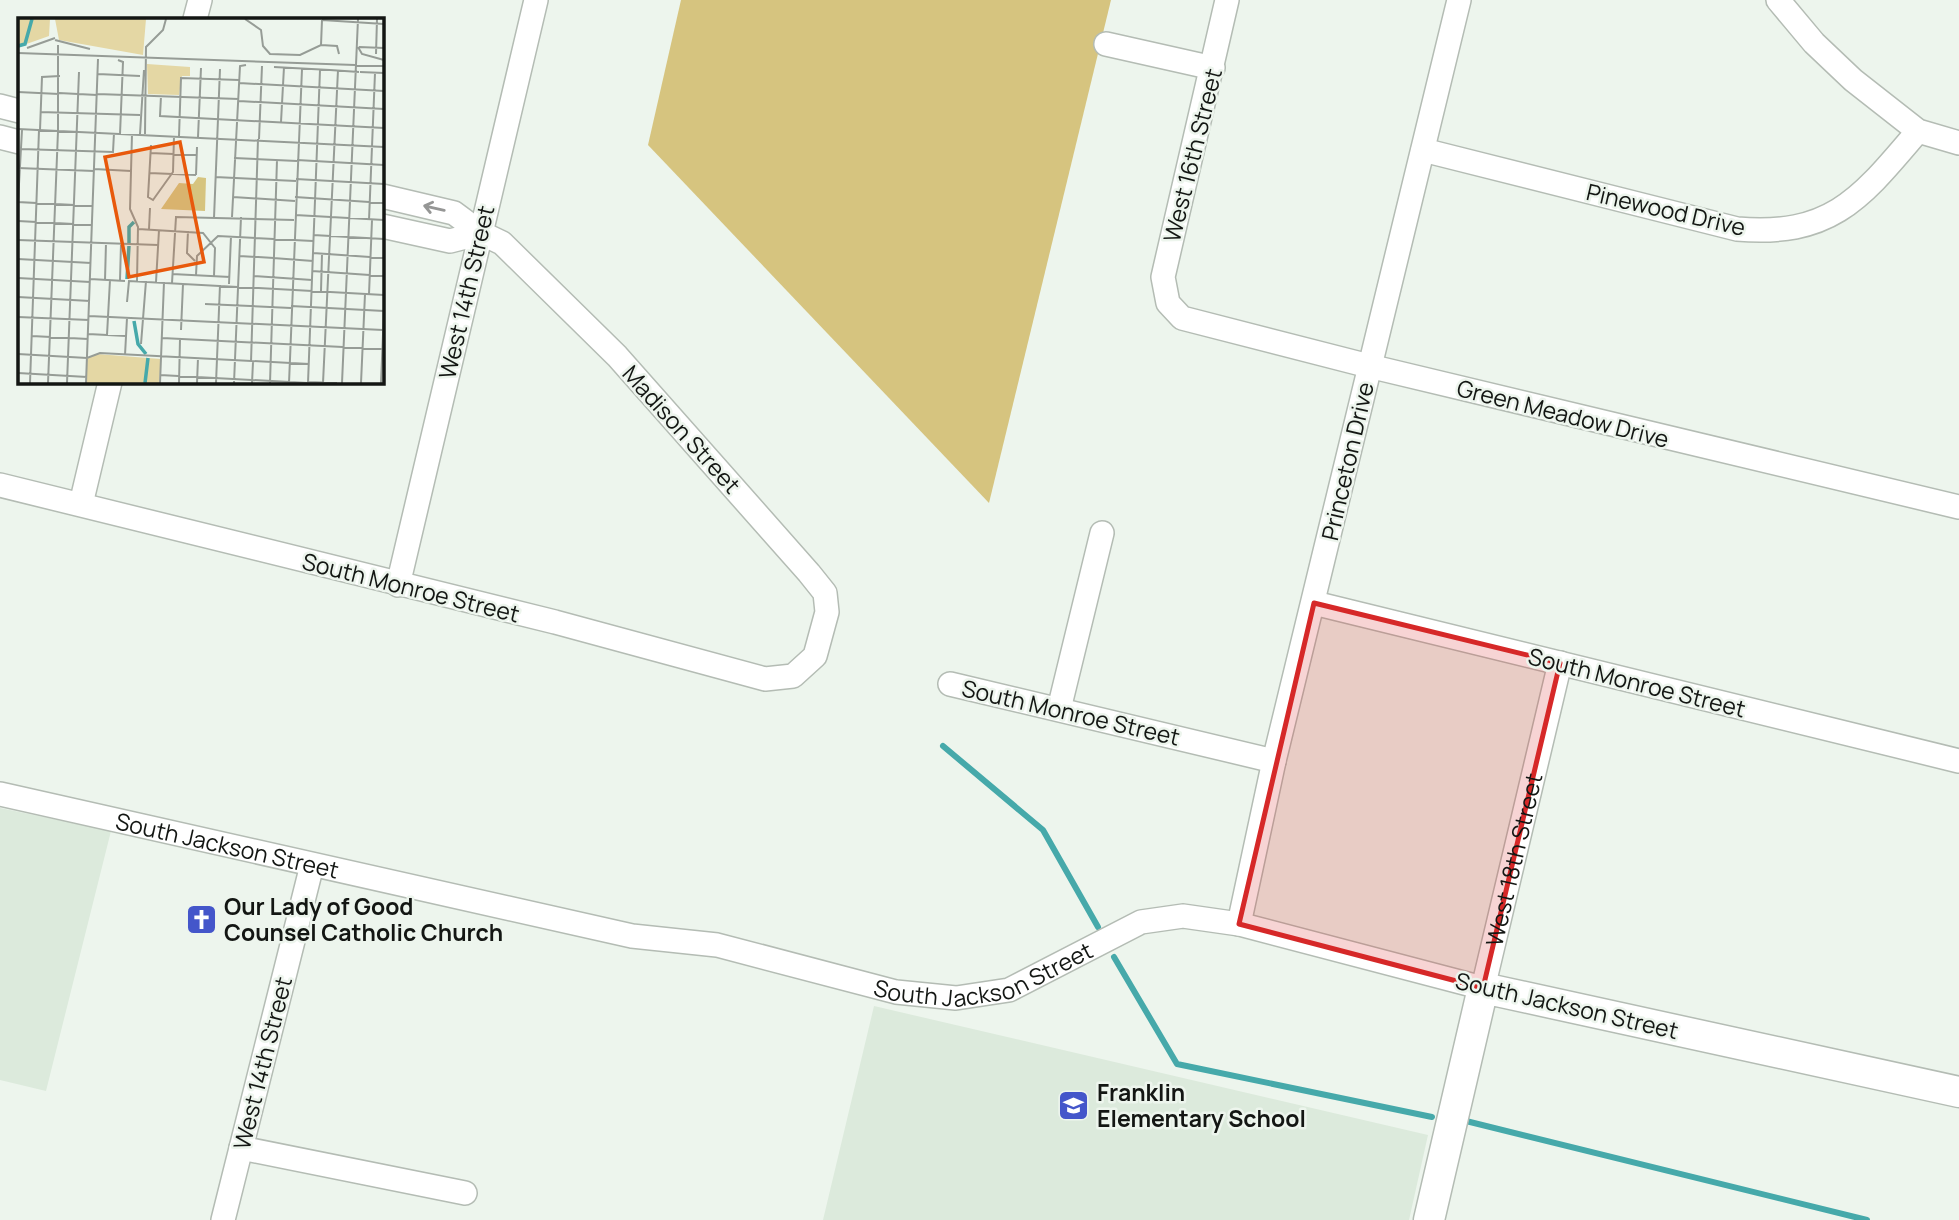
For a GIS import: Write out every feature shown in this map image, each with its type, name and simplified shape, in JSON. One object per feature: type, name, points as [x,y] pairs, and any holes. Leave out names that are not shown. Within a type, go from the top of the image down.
[{"type":"street","points":[[195,18],[200,0]]},
{"type":"street","name":"West 14th Street","points":[[398,585],[536,0]]},
{"type":"street","name":"West 16th Street","points":[[1171,309],[1163,291],[1163,277],[1227,0]]},
{"type":"street","name":"Princeton Drive","points":[[1239,924],[1273,761],[1314,603],[1369,366],[1460,0]]},
{"type":"street","points":[[1778,0],[1814,43],[1853,80],[1918,131],[1959,143]]},
{"type":"street","points":[[1105,44],[1213,68]]},
{"type":"street","points":[[0,106],[18,111]]},
{"type":"street","name":"Pinewood Drive","points":[[1423,150],[1737,229],[1771,230],[1819,220],[1844,209],[1918,131]]},
{"type":"street","points":[[0,137],[18,142]]},
{"type":"street","name":"Madison Street","points":[[383,195],[454,213],[481,233],[502,243],[617,356],[810,572],[825,593],[827,612],[815,656]]},
{"type":"street","points":[[383,226],[450,241],[481,233]]},
{"type":"street","name":"Green Meadow Drive","points":[[1171,309],[1194,323],[1959,508]]},
{"type":"street","points":[[81,504],[110,383]]},
{"type":"street","name":"South Monroe Street","points":[[0,485],[398,585],[555,621],[765,679],[793,676],[815,656]]},
{"type":"street","points":[[1059,709],[1102,533]]},
{"type":"street","name":"South Monroe Street","points":[[1314,603],[1959,761]]},
{"type":"street","name":"West 18th Street","points":[[1429,1220],[1560,663]]},
{"type":"street","name":"South Monroe Street","points":[[950,684],[1273,761]]},
{"type":"street","name":"South Jackson Street","points":[[0,793],[632,936],[717,945],[896,992],[926,997],[965,998],[1009,990],[1034,980],[1106,938],[1162,917],[1210,918],[1483,988],[1959,1092]]},
{"type":"street","name":"West 14th Street","points":[[223,1220],[312,865]]},
{"type":"street","points":[[241,1148],[465,1193]]},
{"type":"highlighted area","points":[[1314,603],[1560,663],[1483,988],[1239,924]]},
{"type":"shaded area","points":[[681,0],[1111,0],[989,503],[648,145]]},
{"type":"shaded area","points":[[0,808],[111,831],[46,1091],[0,1080]]},
{"type":"shaded area","name":"Franklin Elementary School","points":[[874,1006],[1428,1135],[1409,1220],[823,1220]]},
{"type":"waterway","points":[[943,746],[1043,830],[1098,927]]},
{"type":"waterway","points":[[1114,957],[1177,1064],[1432,1117]]},
{"type":"waterway","points":[[1466,1121],[1867,1220]]},
{"type":"place","name":"Our Lady of Good Counsel Catholic Church","points":[[201,919]]},
{"type":"place","name":"Franklin Elementary School","points":[[1074,1105]]}]
